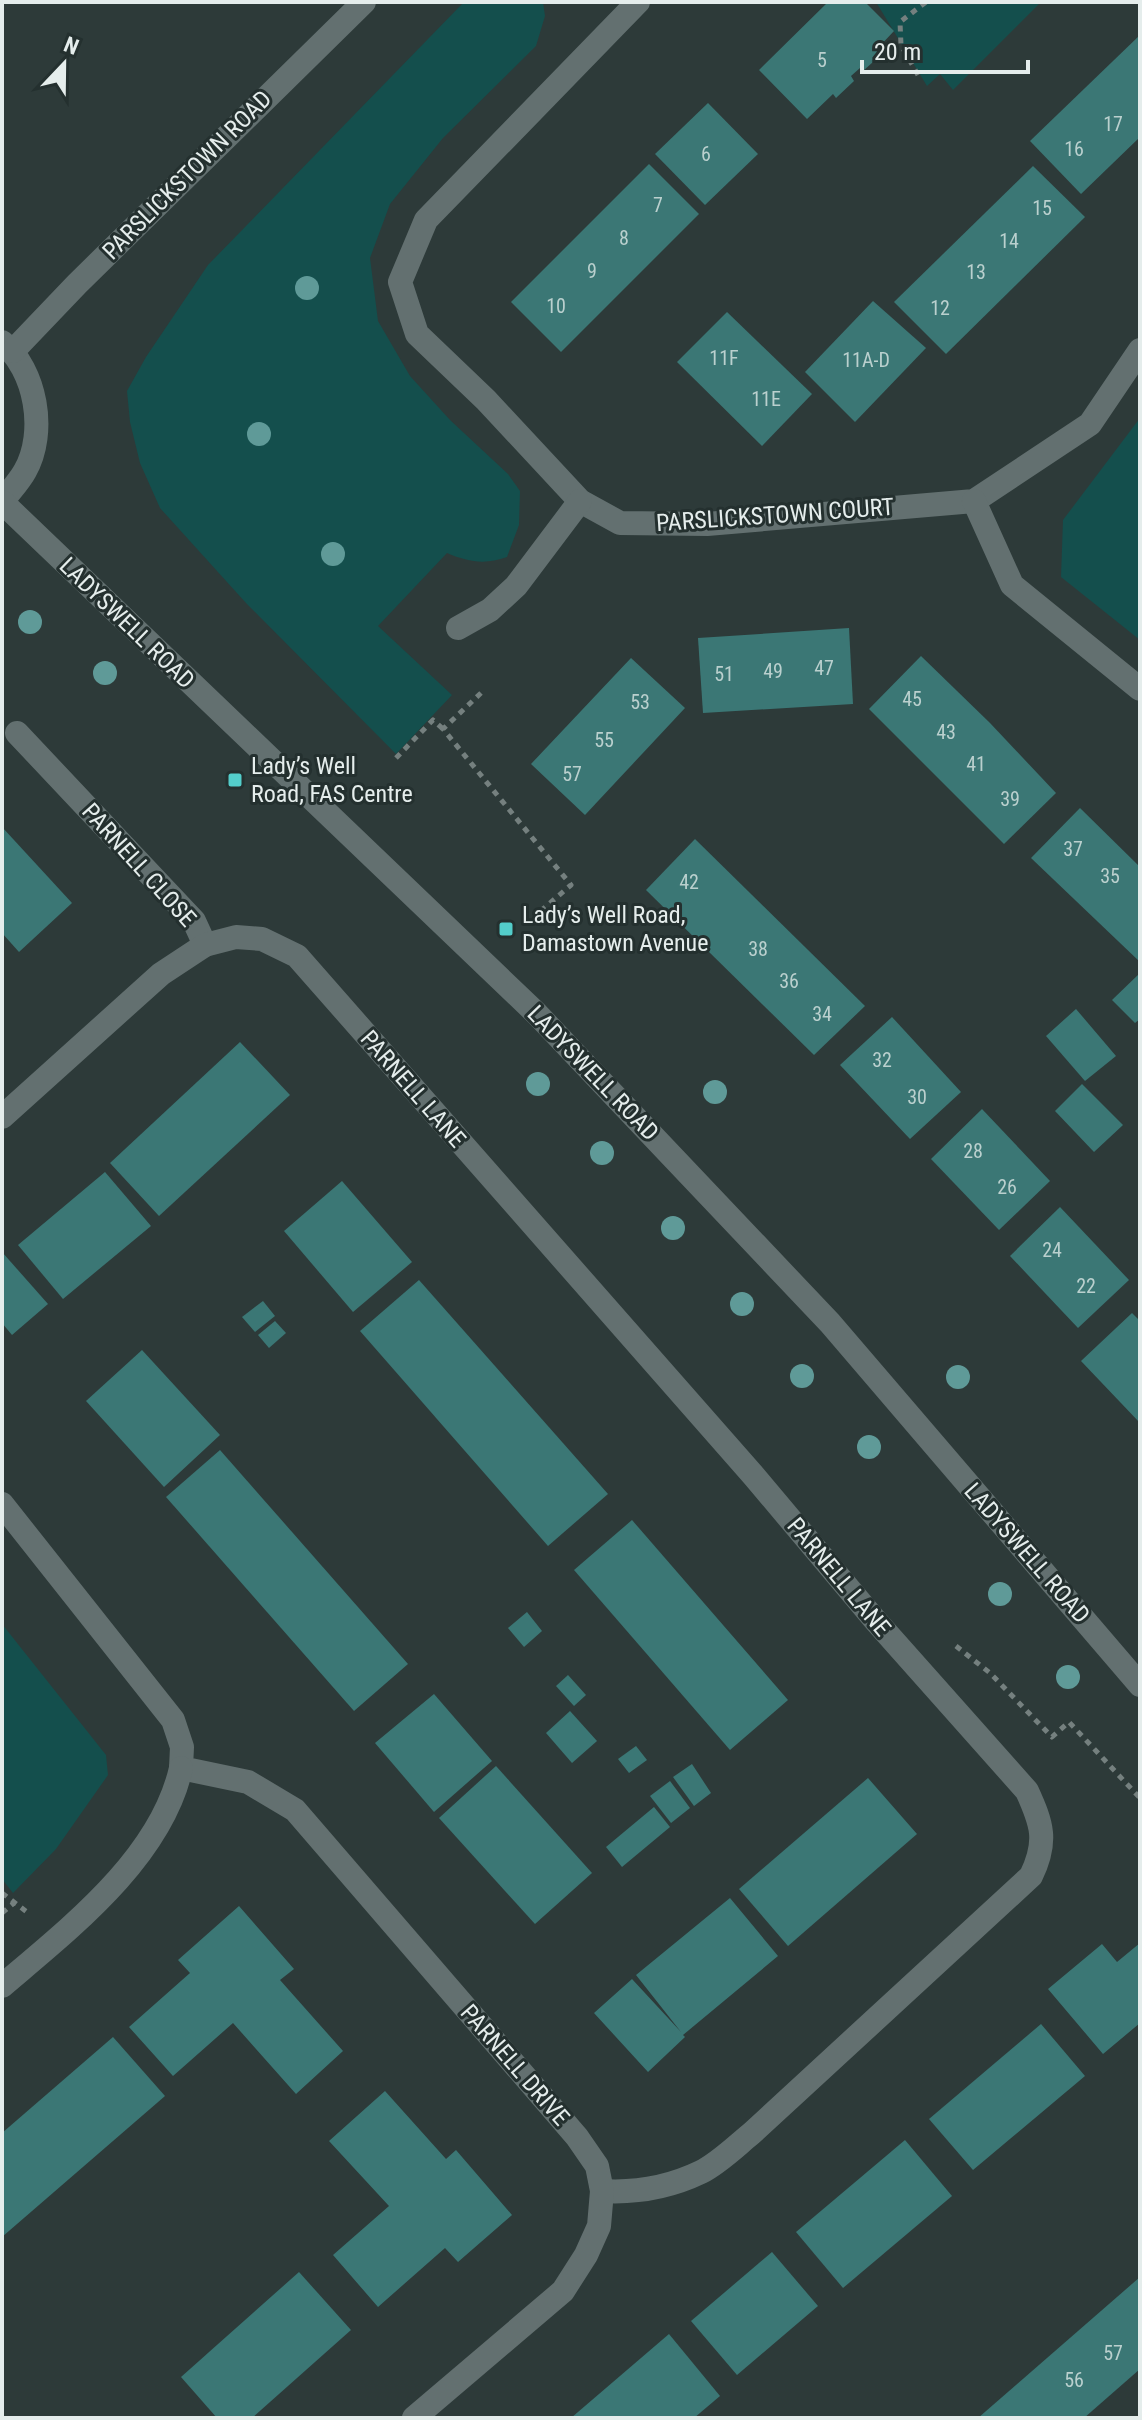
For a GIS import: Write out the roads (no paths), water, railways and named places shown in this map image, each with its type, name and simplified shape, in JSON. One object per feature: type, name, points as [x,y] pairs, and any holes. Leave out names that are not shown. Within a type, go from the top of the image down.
[{"type":"street","name":"PARSLICKSTOWN ROAD","points":[[8,346],[364,2]]},
{"type":"street","name":"PARSLICKSTOWN COURT","points":[[638,2],[426,220],[400,282],[417,334],[486,400],[580,501],[620,523],[707,524],[974,501],[1090,424],[1140,350]]},
{"type":"street","points":[[2,502],[26,469],[37,429],[32,388],[8,346]]},
{"type":"street","points":[[458,628],[490,610],[516,586],[580,501]]},
{"type":"street","points":[[974,501],[1012,585],[1140,689]]},
{"type":"street","name":"LADYSWELL ROAD","points":[[2,502],[537,1014],[830,1323],[1140,1685]]},
{"type":"street","name":"PARNELL CLOSE","points":[[2,1117],[161,974],[205,945],[194,921],[17,733]]},
{"type":"street","name":"PARNELL LANE","points":[[205,945],[236,937],[262,939],[297,956],[1027,1791],[1042,1823],[1041,1856],[1031,1876],[752,2133],[703,2171],[670,2184],[627,2193],[602,2191]]},
{"type":"street","points":[[2,1504],[173,1720],[182,1747],[175,1790],[130,1869],[2,1986]]},
{"type":"street","name":"PARNELL DRIVE","points":[[181,1768],[248,1782],[295,1810],[577,2137],[597,2166],[602,2191],[599,2226],[586,2255],[563,2291],[414,2418]]},
{"type":"place","name":"Lady’s Well Road, FAS Centre","points":[[235,780]]},
{"type":"place","name":"Lady’s Well Road, Damastown Avenue","points":[[506,929]]}]
